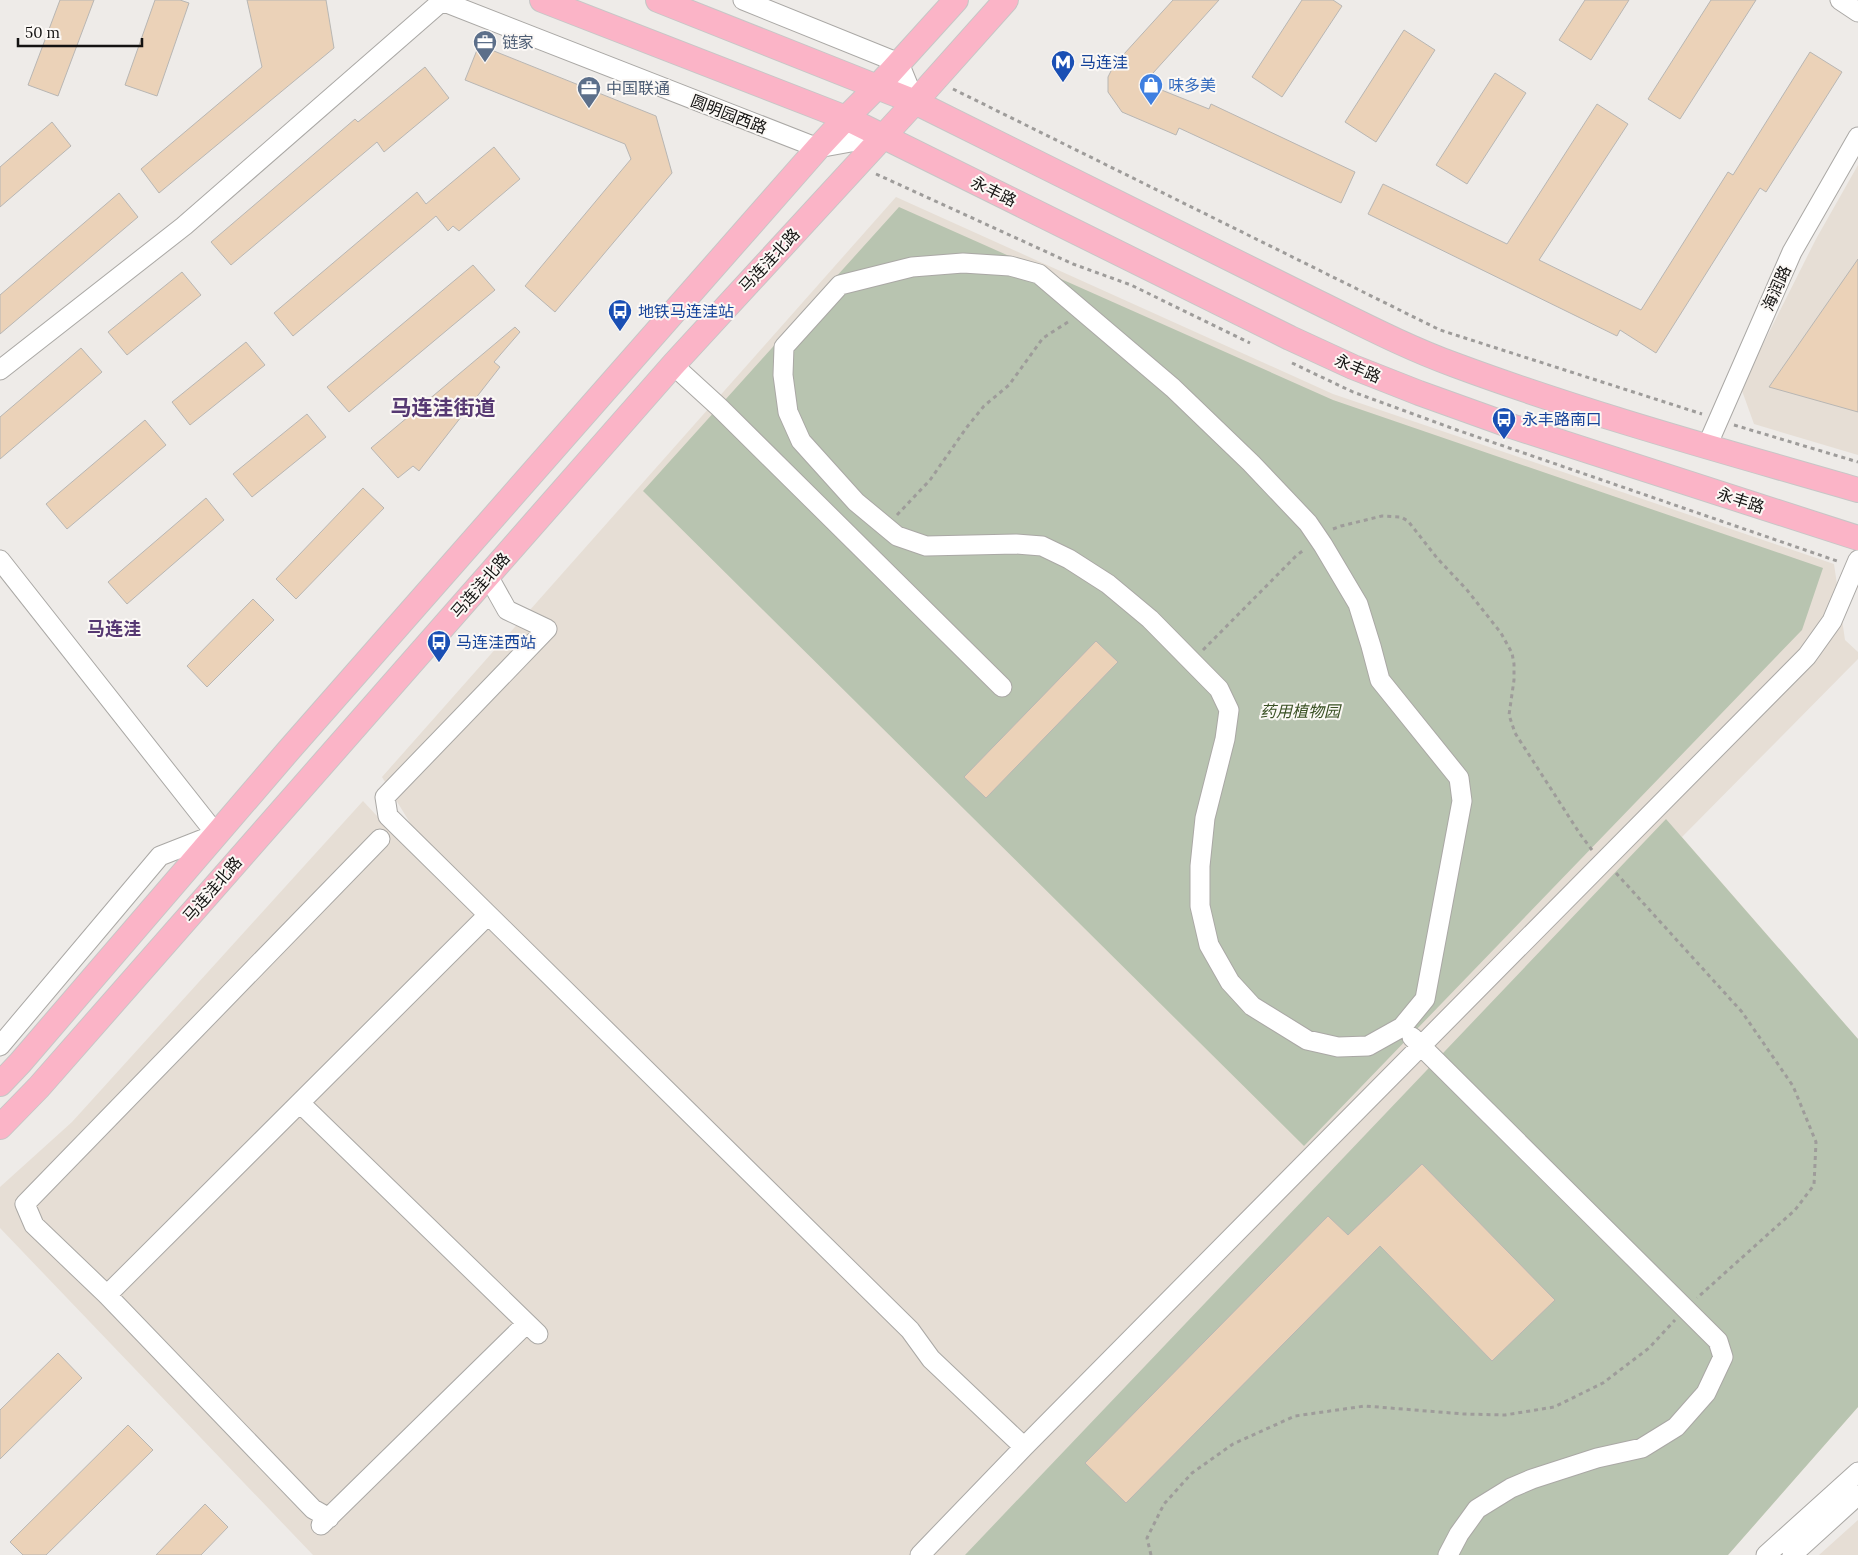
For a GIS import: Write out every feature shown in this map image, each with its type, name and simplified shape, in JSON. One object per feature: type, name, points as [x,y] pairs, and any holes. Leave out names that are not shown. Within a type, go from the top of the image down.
[{"type":"main road","points":[[542,0],[846,118]]},
{"type":"main road","points":[[658,0],[915,102],[1308,298],[1454,365],[1578,408],[1858,490]]},
{"type":"main road","points":[[878,86],[956,0]]},
{"type":"main road","points":[[915,102],[1006,0]]},
{"type":"main road","name":"马连洼北路","points":[[0,1084],[216,834],[818,148],[878,86]]},
{"type":"main road","name":"马连洼北路","points":[[0,1127],[39,1087],[673,365],[915,102]]},
{"type":"main road","name":"永丰路","points":[[846,118],[1290,338],[1353,367],[1511,426],[1858,538]]},
{"type":"street","points":[[0,370],[184,226],[440,0]]},
{"type":"street","name":"圆明园西路","points":[[440,0],[818,148]]},
{"type":"street","points":[[743,0],[899,63],[915,102]]},
{"type":"street","points":[[1840,0],[1858,12]]},
{"type":"street","points":[[818,148],[884,136]]},
{"type":"street","name":"海润路","points":[[1707,446],[1792,252],[1858,137]]},
{"type":"street","points":[[964,263],[1010,266],[1038,274],[1082,310],[1173,388],[1251,462],[1308,523],[1358,604],[1380,680],[1459,778],[1462,801],[1424,999],[1402,1028],[1368,1046],[1338,1047],[1307,1040],[1252,1006],[1230,982],[1209,945],[1200,906],[1200,866],[1204,818],[1225,739],[1229,710],[1219,689],[1150,619],[1108,584],[1069,559],[1042,546],[1016,544],[926,546],[897,536],[856,502],[801,441],[788,412],[783,375],[784,347],[840,285],[912,267],[964,263]]},
{"type":"street","points":[[673,365],[719,407],[1002,687]]},
{"type":"street","points":[[0,560],[216,834]]},
{"type":"street","points":[[920,1555],[1024,1447],[1807,656],[1832,621],[1858,560]]},
{"type":"street","points":[[488,576],[507,610],[547,630],[385,797],[388,816],[910,1330],[931,1359],[1024,1447]]},
{"type":"street","name":"马连洼北路","points":[[0,1046],[160,856],[216,834]]},
{"type":"street","points":[[300,1103],[532,1329],[325,1522],[107,1295],[34,1225],[25,1204],[380,839]]},
{"type":"street","points":[[107,1295],[488,915]]},
{"type":"street","points":[[1402,1028],[1686,1309],[1718,1342],[1723,1357],[1706,1394],[1676,1428],[1642,1448],[1597,1458],[1532,1479],[1511,1488],[1477,1509],[1459,1534],[1448,1555]]},
{"type":"street","points":[[1766,1555],[1858,1472]]},
{"type":"street","points":[[1792,1555],[1858,1496]]},
{"type":"path","points":[[935,80],[1440,330],[1718,420],[1858,462]]},
{"type":"path","points":[[886,527],[930,480],[984,406],[1009,385],[1043,338],[1064,326],[1082,310]]},
{"type":"path","points":[[1151,1555],[1147,1538],[1164,1504],[1192,1473],[1233,1444],[1295,1416],[1365,1406],[1464,1414],[1505,1415],[1554,1408],[1602,1383],[1649,1348],[1686,1309],[1795,1210],[1814,1184],[1816,1142],[1793,1086],[1742,1012],[1654,914],[1588,846],[1580,834],[1515,732],[1508,715],[1514,680],[1512,652],[1501,633],[1467,590],[1437,558],[1408,521],[1401,517],[1382,516],[1341,526],[1318,538],[1296,556],[1219,636],[1190,660]]},
{"type":"shaded area","points":[[1858,165],[1858,455],[1754,424],[1741,388],[1816,239]]},
{"type":"shaded area","points":[[896,197],[1333,394],[1834,564],[1845,640],[1858,652],[1858,659],[1682,837],[1858,1039],[1858,1407],[1728,1555],[313,1555],[0,1228],[0,1187],[72,1122],[363,801],[406,847],[418,836],[382,777]]},
{"type":"shaded area","points":[[1858,1520],[1858,1555],[1819,1555]]},
{"type":"green space","name":"药用植物园","points":[[899,207],[1333,400],[1823,568],[1802,630],[1304,1146],[643,491]]},
{"type":"green space","points":[[1666,819],[1858,1039],[1858,1407],[1728,1555],[965,1555]]},
{"type":"building","points":[[60,0],[94,0],[58,96],[28,85]]},
{"type":"building","points":[[155,0],[180,0],[189,3],[157,96],[125,85]]},
{"type":"building","points":[[247,0],[326,0],[334,48],[159,193],[141,169],[262,67]]},
{"type":"building","points":[[1173,0],[1219,0],[1144,83],[1209,109],[1211,104],[1355,172],[1341,203],[1179,128],[1176,135],[1122,112],[1108,92],[1108,77],[1114,65]]},
{"type":"building","points":[[1302,0],[1333,0],[1342,6],[1282,97],[1252,77]]},
{"type":"building","points":[[1585,0],[1629,0],[1591,60],[1559,40]]},
{"type":"building","points":[[1711,0],[1756,0],[1680,119],[1648,99]]},
{"type":"building","points":[[1404,30],[1435,50],[1376,142],[1345,122]]},
{"type":"building","points":[[479,45],[656,116],[672,173],[555,312],[525,286],[631,159],[625,144],[465,80]]},
{"type":"building","points":[[1810,52],[1842,72],[1766,192],[1760,188],[1656,353],[1620,330],[1617,336],[1368,214],[1383,184],[1507,244],[1597,104],[1628,124],[1539,260],[1641,310],[1728,172],[1733,175]]},
{"type":"building","points":[[425,67],[449,98],[384,152],[377,142],[231,265],[211,242],[355,119],[358,122]]},
{"type":"building","points":[[1495,73],[1526,93],[1467,184],[1436,165]]},
{"type":"building","points":[[52,122],[71,146],[0,207],[0,167]]},
{"type":"building","points":[[494,147],[520,179],[459,231],[453,226],[448,231],[436,216],[293,336],[274,313],[417,192],[426,204]]},
{"type":"building","points":[[119,193],[138,217],[0,334],[0,295]]},
{"type":"building","points":[[1858,259],[1858,412],[1769,387]]},
{"type":"building","points":[[473,265],[495,290],[349,412],[327,387]]},
{"type":"building","points":[[182,272],[201,295],[127,355],[108,332]]},
{"type":"building","points":[[515,327],[520,332],[494,362],[500,367],[419,471],[413,466],[398,478],[371,448]]},
{"type":"building","points":[[246,342],[265,365],[190,425],[172,402]]},
{"type":"building","points":[[81,348],[102,372],[0,459],[0,417]]},
{"type":"building","points":[[307,414],[326,437],[252,497],[233,474]]},
{"type":"building","points":[[145,420],[166,445],[67,529],[46,504]]},
{"type":"building","points":[[363,488],[384,508],[296,599],[276,579]]},
{"type":"building","points":[[206,498],[224,520],[127,604],[108,582]]},
{"type":"building","points":[[253,599],[274,620],[207,687],[187,666]]},
{"type":"building","points":[[1096,641],[1118,662],[986,798],[964,777]]},
{"type":"building","points":[[1422,1164],[1555,1300],[1492,1361],[1380,1246],[1126,1503],[1085,1463],[1328,1216],[1348,1235]]},
{"type":"building","points":[[58,1353],[82,1378],[0,1459],[0,1410]]},
{"type":"building","points":[[128,1425],[153,1450],[46,1555],[23,1555],[10,1542]]},
{"type":"building","points":[[205,1504],[228,1527],[201,1555],[156,1555]]},
{"type":"place","name":"链家","points":[[485,63]]},
{"type":"place","name":"马连洼","points":[[1063,83]]},
{"type":"place","name":"味多美","points":[[1151,106]]},
{"type":"place","name":"中国联通","points":[[589,109]]},
{"type":"place","name":"地铁马连洼站","points":[[620,332]]},
{"type":"place","name":"永丰路南口","points":[[1504,440]]},
{"type":"place","name":"马连洼西站","points":[[439,663]]},
{"type":"district","name":"马连洼街道","points":[[443,408]]},
{"type":"district","name":"马连洼","points":[[114,629]]}]
